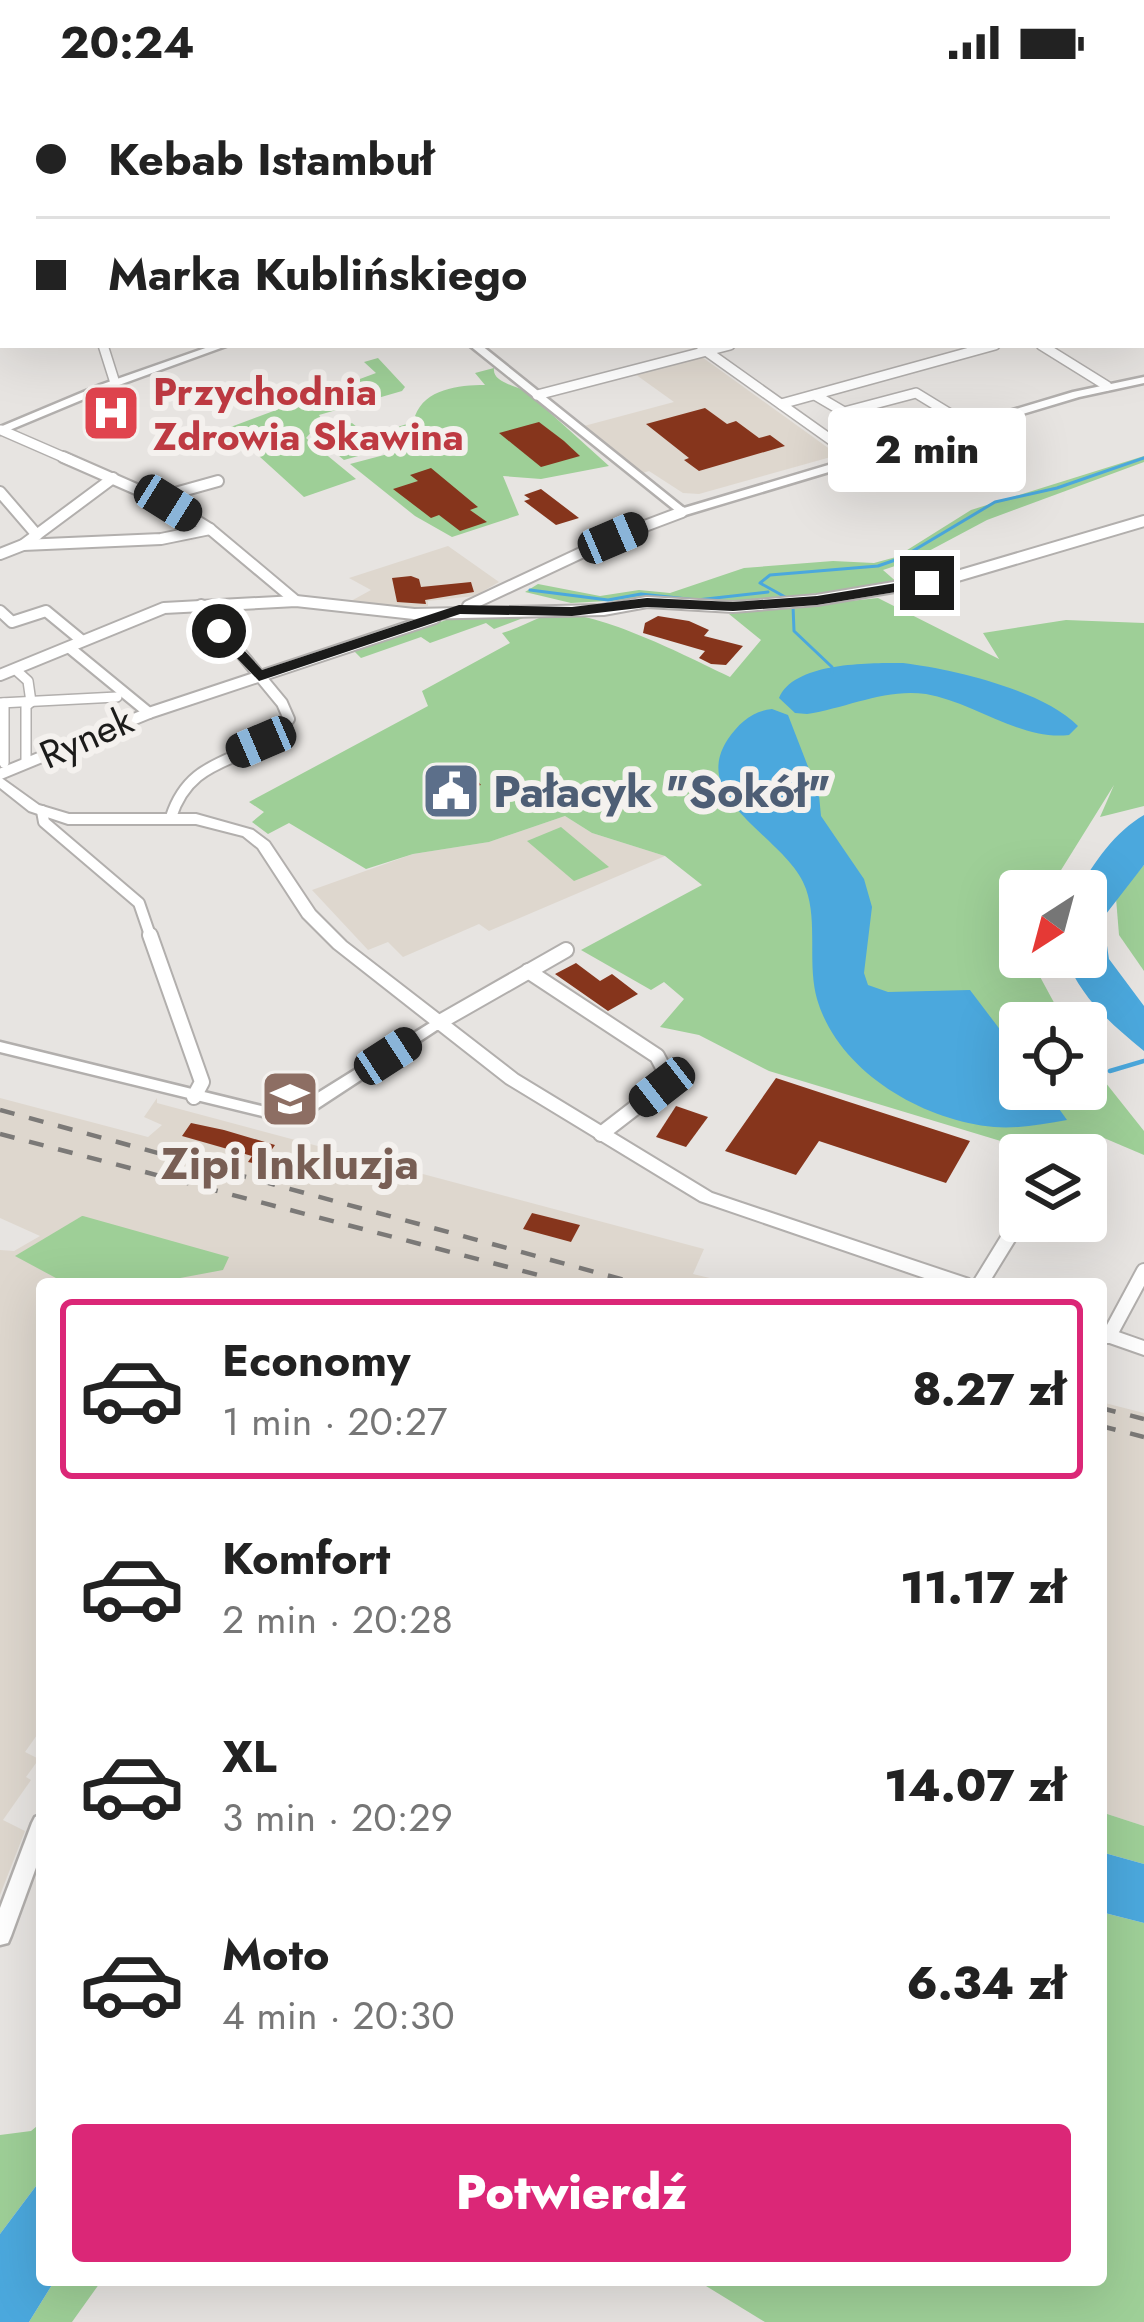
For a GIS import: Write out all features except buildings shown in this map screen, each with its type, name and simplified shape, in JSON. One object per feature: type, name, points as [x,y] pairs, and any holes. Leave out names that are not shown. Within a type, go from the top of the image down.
[{"type":"main road","points":[[1,773],[42,812],[80,820],[170,817],[224,824],[259,840],[316,923],[498,1070],[719,1203],[944,1278]]},
{"type":"main road","points":[[1107,1335],[1144,1348]]},
{"type":"street","points":[[104,348],[115,382]]},
{"type":"street","points":[[0,430],[115,382],[215,348]]},
{"type":"street","points":[[478,348],[682,512]]},
{"type":"street","points":[[537,395],[702,348],[858,459]]},
{"type":"street","points":[[781,404],[984,348]]},
{"type":"street","points":[[1046,348],[1107,386]]},
{"type":"street","points":[[148,713],[413,620],[459,610],[613,538],[682,512],[967,424],[1144,380]]},
{"type":"street","points":[[815,395],[844,412],[916,393],[967,424]]},
{"type":"street","points":[[0,430],[157,498],[210,529],[296,601]]},
{"type":"street","points":[[0,554],[37,536],[113,478]]},
{"type":"street","points":[[157,498],[218,481]]},
{"type":"street","points":[[0,492],[37,536]]},
{"type":"street","points":[[459,610],[603,610],[647,602],[733,607],[900,589],[1144,521]]},
{"type":"street","points":[[23,545],[161,539],[210,529]]},
{"type":"street","points":[[503,592],[539,609]]},
{"type":"street","points":[[0,611],[11,622],[46,611],[75,644],[153,610],[296,601],[413,620]]},
{"type":"street","points":[[170,817],[172,803],[189,777],[287,724],[286,709],[203,608]]},
{"type":"street","name":"Rynek","points":[[1,773],[148,713],[75,644],[6,672]]},
{"type":"street","name":"Rynek","points":[[6,672],[28,681],[31,702]]},
{"type":"street","name":"Rynek","points":[[2,703],[117,697]]},
{"type":"street","name":"Rynek","points":[[26,760],[26,706],[31,702]]},
{"type":"street","points":[[1,773],[2,703]]},
{"type":"street","points":[[42,812],[44,822],[139,903],[202,1082],[194,1097]]},
{"type":"street","points":[[63,837],[80,820]]},
{"type":"street","points":[[0,1047],[271,1116],[292,1114],[566,950]]},
{"type":"street","points":[[528,971],[657,1056],[666,1067],[668,1077],[662,1087],[601,1134]]},
{"type":"street","points":[[984,1278],[1006,1242]]},
{"type":"street","points":[[1107,1331],[1144,1271]]},
{"type":"street","points":[[0,1936],[36,1839]]},
{"type":"shaded area","points":[[702,357],[838,455],[699,494],[683,493],[649,471],[643,473],[584,426],[674,402],[635,374]]},
{"type":"shaded area","points":[[448,546],[499,582],[475,596],[428,601],[428,606],[399,608],[351,601],[371,590],[349,578]]},
{"type":"shaded area","points":[[565,816],[592,833],[665,856],[489,931],[479,924],[403,957],[388,942],[368,950],[312,890],[413,854],[489,842]]},
{"type":"shaded area","points":[[0,1098],[148,1137],[162,1125],[144,1117],[157,1098],[157,1103],[704,1249],[693,1274],[710,1278],[36,1278],[36,1736],[25,1752],[36,1758],[36,1763],[26,1777],[31,1780],[3,1820],[25,1831],[0,1895],[0,1250],[14,1251],[40,1236],[0,1218]]},
{"type":"shaded area","points":[[1107,1404],[1144,1413],[1144,1826],[1107,1814]]},
{"type":"green space","points":[[378,358],[405,387],[402,391],[319,415],[322,420],[306,438],[356,479],[304,497],[228,428],[376,373],[364,362]]},
{"type":"green space","points":[[494,368],[500,380],[527,392],[609,466],[541,479],[503,476],[519,515],[452,537],[415,516],[350,464],[422,445],[423,424],[415,416],[426,400],[454,388],[485,385],[475,373]]},
{"type":"green space","points":[[352,423],[368,436],[407,424],[412,429],[408,442],[344,460],[313,435]]},
{"type":"green space","points":[[1144,456],[1144,462],[987,520],[883,570],[899,584],[732,603],[643,599],[571,603],[525,592],[538,584],[600,596],[639,590],[670,593],[744,568],[874,563],[896,557],[971,510]]},
{"type":"green space","points":[[878,598],[999,659],[983,633],[1066,620],[1144,623],[1144,806],[1100,817],[1114,785],[1061,870],[999,870],[999,978],[1041,978],[1054,1002],[999,1002],[999,1110],[1107,1110],[1107,1084],[1144,1131],[1144,1155],[1107,1139],[1107,1134],[999,1134],[999,1140],[769,1071],[699,1035],[660,1027],[684,999],[664,982],[651,990],[581,950],[702,885],[665,856],[592,833],[565,816],[489,842],[413,854],[366,869],[289,823],[268,834],[252,822],[264,812],[249,802],[428,706],[422,691],[510,643],[502,633],[544,616],[583,617],[664,646],[730,677],[761,640],[729,614]]},
{"type":"green space","points":[[464,614],[531,615],[494,629],[486,623],[430,643],[421,637],[361,658],[354,651]]},
{"type":"green space","points":[[561,827],[609,867],[574,881],[527,841]]},
{"type":"green space","points":[[1144,865],[1144,971],[1119,935],[1116,898]]},
{"type":"green space","points":[[82,1216],[229,1257],[223,1270],[180,1278],[56,1278],[15,1256]]},
{"type":"green space","points":[[1107,1814],[1144,1826],[1144,1864],[1107,1854]]},
{"type":"green space","points":[[1107,1914],[1144,1923],[1144,2322],[765,2322],[706,2286],[1107,2286]]},
{"type":"green space","points":[[36,2127],[36,2186],[0,2234],[0,2135]]},
{"type":"green space","points":[[51,2286],[98,2286],[72,2322],[29,2322]]},
{"type":"water","points":[[903,663],[971,676],[1020,692],[1078,726],[1069,735],[1033,732],[926,694],[881,696],[807,714],[795,713],[779,698],[787,686],[816,671]]},
{"type":"water","points":[[772,709],[788,715],[819,795],[821,816],[864,879],[872,907],[864,973],[868,985],[888,992],[970,990],[999,1028],[999,1110],[1060,1110],[1067,1120],[1003,1127],[938,1114],[886,1087],[843,1048],[817,999],[806,889],[796,870],[730,800],[720,781],[719,761],[728,739],[758,712]]},
{"type":"water","points":[[1144,815],[1144,865],[1107,913],[1107,870],[1090,870],[1124,830]]},
{"type":"water","points":[[1107,946],[1109,959],[1144,1006],[1144,1051],[1107,1018],[1107,1002],[1089,998],[1076,978],[1107,978]]},
{"type":"water","points":[[1107,1854],[1144,1864],[1144,1923],[1107,1914]]},
{"type":"water","points":[[36,2186],[36,2286],[51,2286],[29,2322],[0,2322],[0,2234]]},
{"type":"waterway","points":[[787,598],[760,583],[770,575],[878,566],[901,558],[995,502],[1057,488],[1144,458]]},
{"type":"waterway","points":[[530,590],[608,600],[641,594],[697,600],[768,592]]},
{"type":"waterway","points":[[793,606],[794,631],[832,667],[832,673]]},
{"type":"waterway","points":[[1110,1071],[1144,1061]]},
{"type":"railway","points":[[0,1110],[617,1278]]},
{"type":"railway","points":[[0,1134],[546,1277]]},
{"type":"railway","points":[[1107,1410],[1144,1419]]},
{"type":"railway","points":[[1107,1428],[1144,1437]]},
{"type":"place","name":"Przychodnia Zdrowia Skawina","points":[[111,413]]},
{"type":"place","name":"Pałacyk \"Sokół\"","points":[[451,791]]},
{"type":"place","name":"Zipi Inkluzja","points":[[290,1099]]},
{"type":"route","points":[[219,631],[259,676],[459,610],[603,610],[647,602],[733,607],[927,583]]}]
